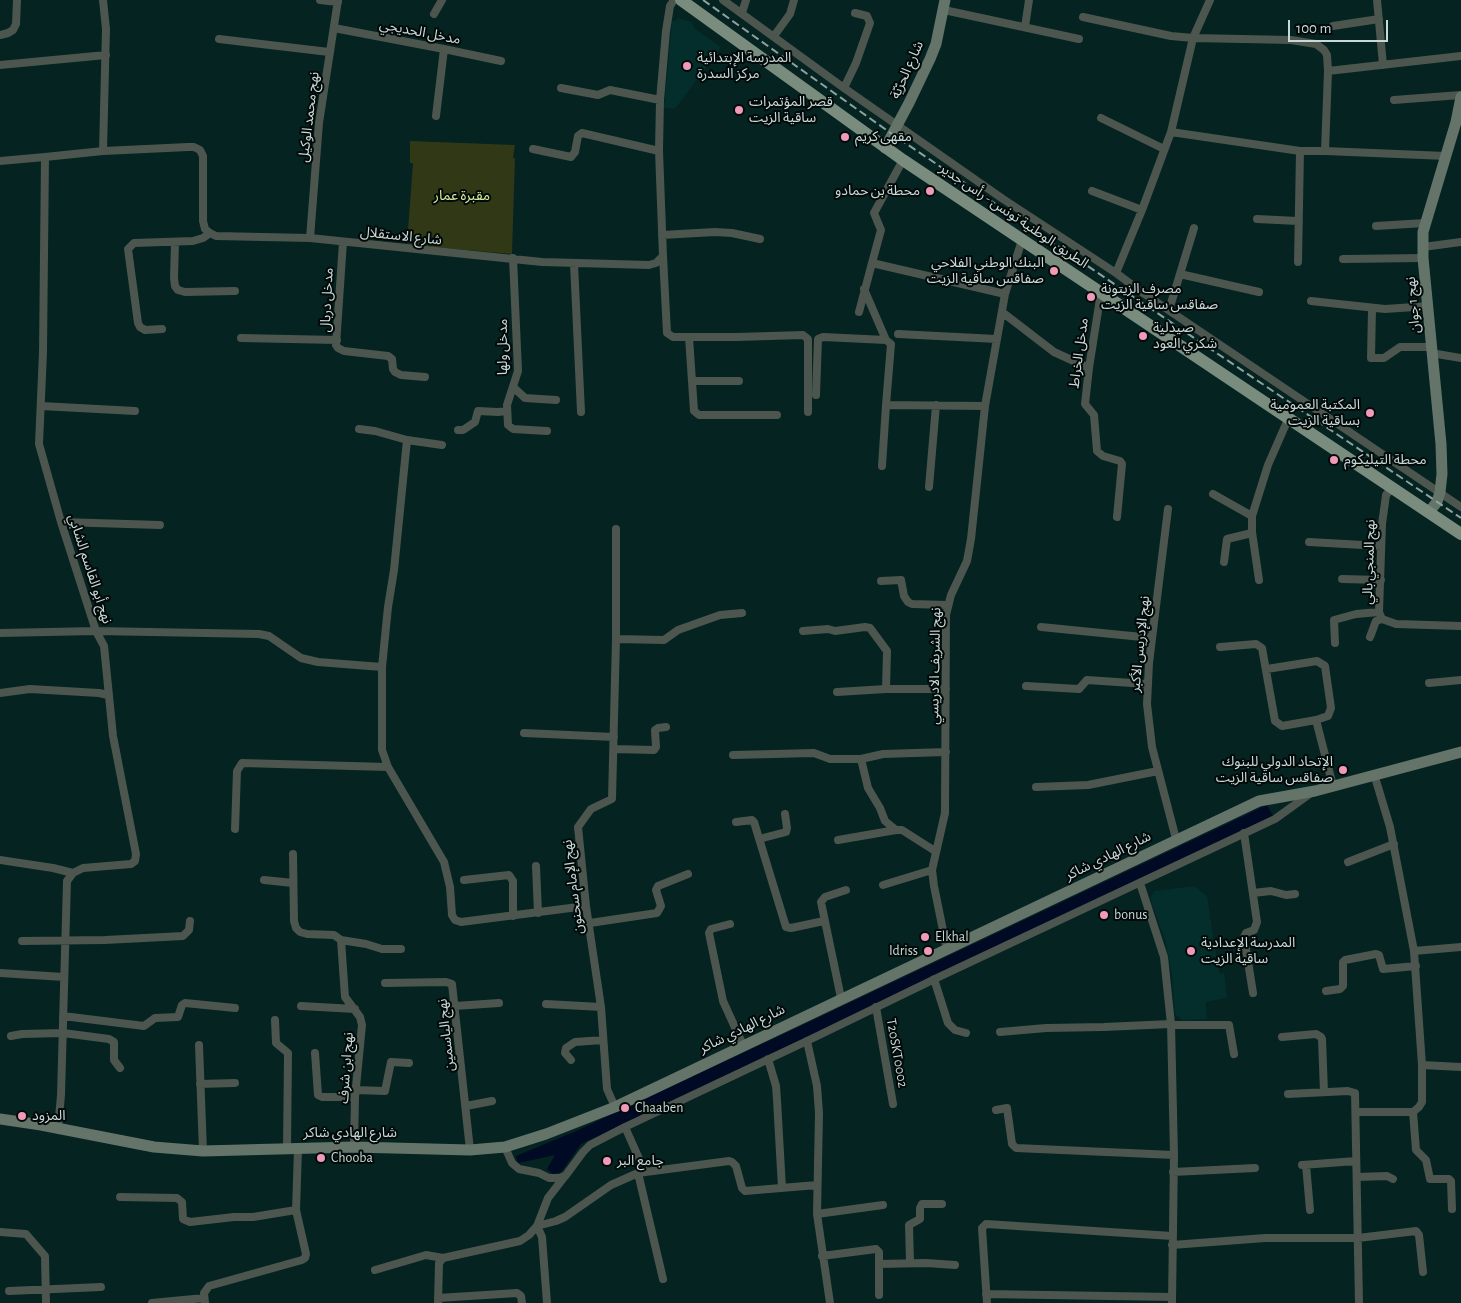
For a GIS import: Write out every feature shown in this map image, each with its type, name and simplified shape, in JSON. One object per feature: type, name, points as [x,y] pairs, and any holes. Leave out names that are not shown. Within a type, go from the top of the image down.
[{"type":"main road","name":"الطريق الوطنية تونس - رأس جدير","points":[[681,0],[885,148],[1461,534]]},
{"type":"main road","name":"شارع الحرّيّة","points":[[885,148],[930,59],[936,44],[944,5]]},
{"type":"main road","name":"نهج 1 جوان","points":[[1429,512],[1437,502],[1440,492],[1441,444],[1423,253],[1425,223],[1458,121],[1461,96]]},
{"type":"main road","name":"شارع الهادي شاكر","points":[[0,1119],[154,1147],[203,1151],[354,1147],[470,1150],[505,1147],[546,1134],[615,1107],[840,998],[947,950],[1259,801],[1333,786],[1461,752]]},
{"type":"street","points":[[0,34],[13,30],[16,24],[17,0]]},
{"type":"street","points":[[103,151],[106,55],[104,0]]},
{"type":"street","points":[[320,0],[338,1]]},
{"type":"street","points":[[434,14],[442,0]]},
{"type":"street","points":[[674,0],[670,6],[666,31],[660,100],[659,151],[667,333],[673,337],[803,335],[808,339],[808,412]]},
{"type":"street","points":[[724,0],[844,88],[1002,199],[1116,273],[1461,507]]},
{"type":"street","points":[[742,13],[746,0]]},
{"type":"street","points":[[774,36],[790,14],[794,0]]},
{"type":"street","points":[[1025,27],[1029,0]]},
{"type":"street","points":[[1116,273],[1142,210],[1170,132],[1193,38],[1210,0]]},
{"type":"street","points":[[1376,0],[1383,64]]},
{"type":"street","name":"نهج محمد الوكيل","points":[[310,238],[318,130],[338,1]]},
{"type":"street","points":[[944,5],[1025,27],[1079,39]]},
{"type":"street","points":[[844,88],[856,63],[870,23],[867,16],[856,13]]},
{"type":"street","points":[[1083,17],[1171,36],[1290,40],[1316,44],[1327,55],[1324,151]]},
{"type":"street","points":[[1332,26],[1379,19]]},
{"type":"street","name":"مدخل الحديجي","points":[[334,28],[501,61]]},
{"type":"street","points":[[219,39],[329,52]]},
{"type":"street","points":[[436,116],[444,49]]},
{"type":"street","points":[[0,65],[106,55]]},
{"type":"street","points":[[1328,71],[1461,56]]},
{"type":"street","points":[[561,88],[598,95],[610,90],[660,100]]},
{"type":"street","points":[[1394,100],[1461,96]]},
{"type":"street","points":[[1101,118],[1164,149]]},
{"type":"street","points":[[1170,132],[1300,150],[1446,156]]},
{"type":"street","points":[[533,149],[571,157],[575,152],[578,136],[582,133],[659,151]]},
{"type":"street","points":[[0,161],[103,151],[188,147],[200,150],[203,156],[203,221],[205,229],[210,233],[198,240],[134,243],[128,249],[138,323],[145,330],[162,330]]},
{"type":"street","points":[[1298,262],[1300,150]]},
{"type":"street","name":"نهج أبو القاسم الشابي","points":[[44,157],[39,444],[96,631],[104,646],[113,736],[136,854],[135,860],[131,864],[83,868],[73,873]]},
{"type":"street","points":[[859,312],[881,230],[874,213],[903,160]]},
{"type":"street","points":[[1092,191],[1142,210]]},
{"type":"street","points":[[1257,219],[1298,221]]},
{"type":"street","points":[[1376,226],[1425,223]]},
{"type":"street","points":[[1169,310],[1194,228]]},
{"type":"street","points":[[662,235],[715,232],[732,233],[760,239]]},
{"type":"street","name":"شارع الاستقلال","points":[[210,233],[216,236],[310,238],[574,264],[649,265],[656,264],[663,256]]},
{"type":"street","name":"نهج الشريف الادريسي","points":[[947,950],[932,870],[945,813],[946,615],[951,595],[965,566],[969,547],[985,406],[1005,294],[1022,240]]},
{"type":"street","points":[[174,242],[174,278],[175,286],[178,290],[185,292],[236,292]]},
{"type":"street","name":"مدخل دربال","points":[[343,242],[336,345],[341,350],[388,356],[392,359],[395,372],[401,375],[425,377]]},
{"type":"street","points":[[1343,259],[1423,253],[1461,242]]},
{"type":"street","name":"مدخل ولها","points":[[507,411],[507,405],[518,371],[513,258]]},
{"type":"street","points":[[872,263],[1005,294]]},
{"type":"street","points":[[574,264],[581,412]]},
{"type":"street","points":[[1180,274],[1259,292]]},
{"type":"street","points":[[864,289],[886,340],[891,344],[882,466]]},
{"type":"street","name":"مدخل الخراط","points":[[1101,292],[1085,404],[1094,414],[1097,451],[1103,456],[1120,461],[1122,464],[1117,518]]},
{"type":"street","points":[[1311,301],[1372,309],[1429,306]]},
{"type":"street","points":[[1372,309],[1371,358],[1384,358],[1400,347],[1431,350],[1461,358]]},
{"type":"street","points":[[1002,312],[1054,352],[1089,368]]},
{"type":"street","points":[[898,334],[997,339]]},
{"type":"street","points":[[690,337],[694,410],[699,415],[777,416]]},
{"type":"street","points":[[816,395],[818,339],[823,337],[886,340]]},
{"type":"street","points":[[241,338],[337,340]]},
{"type":"street","points":[[692,381],[739,381]]},
{"type":"street","points":[[513,387],[525,398],[556,400]]},
{"type":"street","points":[[886,405],[985,406]]},
{"type":"street","points":[[929,488],[936,405]]},
{"type":"street","points":[[41,406],[135,411]]},
{"type":"street","points":[[458,430],[463,430],[475,422],[478,411],[507,411],[508,425],[513,429],[547,431]]},
{"type":"street","points":[[1259,580],[1252,533],[1252,516],[1268,465],[1289,417]]},
{"type":"street","points":[[359,430],[375,431],[407,440],[442,445]]},
{"type":"street","points":[[407,440],[382,667],[382,750],[388,767],[444,862],[450,887],[451,909],[454,920],[461,922],[586,906]]},
{"type":"street","name":"نهج المنجي بالي","points":[[1393,487],[1386,495],[1385,500],[1381,546],[1381,616],[1396,624],[1461,626]]},
{"type":"street","points":[[1213,494],[1252,516]]},
{"type":"street","name":"نهج الإدريس الأكبر","points":[[1168,509],[1146,684],[1152,746],[1176,839]]},
{"type":"street","points":[[62,522],[160,525]]},
{"type":"street","name":"نهج الإمام سحنون","points":[[615,1107],[607,1090],[601,1007],[586,906],[578,827],[591,809],[612,799],[616,639],[616,530]]},
{"type":"street","points":[[1224,562],[1227,539],[1252,533]]},
{"type":"street","points":[[1310,542],[1381,546]]},
{"type":"street","points":[[1342,579],[1381,580]]},
{"type":"street","points":[[881,581],[901,580],[904,596],[912,604],[948,605]]},
{"type":"street","points":[[616,639],[664,640],[678,630],[713,617],[742,613]]},
{"type":"street","points":[[1335,643],[1334,620],[1356,614],[1381,616]]},
{"type":"street","points":[[1370,637],[1376,621],[1381,616]]},
{"type":"street","points":[[1041,627],[1152,638]]},
{"type":"street","points":[[803,631],[870,628],[887,651],[886,689]]},
{"type":"street","points":[[0,633],[96,631],[259,634],[269,636],[301,658],[318,662],[382,667]]},
{"type":"street","points":[[1220,646],[1256,644],[1262,648],[1275,721],[1282,726],[1328,716],[1331,708],[1325,666],[1317,661],[1267,669]]},
{"type":"street","points":[[1026,686],[1079,689],[1088,680],[1146,684]]},
{"type":"street","points":[[1429,683],[1461,680]]},
{"type":"street","points":[[0,692],[30,689],[108,695]]},
{"type":"street","points":[[837,692],[886,689],[946,689]]},
{"type":"street","points":[[1316,720],[1333,786]]},
{"type":"street","points":[[614,749],[654,750],[656,747],[655,730],[666,727]]},
{"type":"street","points":[[524,733],[614,737]]},
{"type":"street","points":[[733,755],[814,753],[830,760],[861,759],[883,754],[946,752]]},
{"type":"street","points":[[861,759],[868,788],[880,808],[885,821],[896,830]]},
{"type":"street","points":[[235,829],[237,772],[242,763],[388,767]]},
{"type":"street","points":[[1036,786],[1088,785],[1158,772]]},
{"type":"street","points":[[1356,1112],[1414,1112],[1420,1107],[1422,1102],[1422,1065],[1414,951],[1394,844],[1374,774]]},
{"type":"street","points":[[375,1270],[426,1255],[443,1258],[520,1241],[537,1226],[548,1198],[590,1145],[934,979],[1276,819],[1315,790]]},
{"type":"street","points":[[759,839],[786,832],[784,814]]},
{"type":"street","points":[[736,822],[753,821],[784,925],[791,928],[824,921]]},
{"type":"street","points":[[838,840],[902,830],[936,851]]},
{"type":"street","points":[[1244,833],[1256,926],[1254,930],[1246,933],[1244,937],[1253,992]]},
{"type":"street","points":[[1348,862],[1394,844]]},
{"type":"street","points":[[292,854],[294,921],[296,928],[300,932],[334,935],[341,940],[382,949],[401,949]]},
{"type":"street","points":[[0,860],[73,873],[67,880],[66,888],[63,1033],[58,1129]]},
{"type":"street","points":[[536,866],[538,912]]},
{"type":"street","points":[[882,885],[932,870]]},
{"type":"street","points":[[590,923],[657,913],[661,906],[656,890],[658,886],[688,874]]},
{"type":"street","points":[[464,880],[509,875],[513,881],[513,916]]},
{"type":"street","points":[[264,880],[293,883]]},
{"type":"street","points":[[986,1294],[1172,1300],[1174,1155],[1171,1024],[1164,956],[1140,883]]},
{"type":"street","points":[[840,998],[821,904],[822,899],[846,890]]},
{"type":"street","points":[[1253,893],[1271,891],[1286,896],[1295,894]]},
{"type":"street","points":[[22,940],[65,941],[183,936],[189,930],[190,921]]},
{"type":"street","points":[[730,924],[711,929],[709,932],[724,1006],[743,1045]]},
{"type":"street","name":"نهج ابن شرف","points":[[341,940],[344,993],[346,999],[360,1017],[362,1025],[356,1093],[354,1147]]},
{"type":"street","points":[[1414,951],[1461,947]]},
{"type":"street","points":[[1326,991],[1340,989],[1343,986],[1343,962],[1345,960],[1376,954],[1383,969],[1416,966]]},
{"type":"street","points":[[0,973],[64,977]]},
{"type":"street","points":[[934,979],[948,1024],[955,1030],[966,1033]]},
{"type":"street","name":"نهج الياسمين","points":[[385,983],[449,982],[452,984],[454,988],[470,1150]]},
{"type":"street","points":[[455,1006],[499,1002]]},
{"type":"street","points":[[63,1016],[144,1026],[155,1018],[178,1018],[182,1005],[185,1003],[235,1008]]},
{"type":"street","points":[[546,1004],[601,1007]]},
{"type":"street","points":[[301,1006],[354,1010]]},
{"type":"street","name":"T20SKT0002","points":[[876,1008],[893,1104]]},
{"type":"street","points":[[152,1303],[204,1300],[206,1288],[209,1286],[305,1258],[306,1254],[296,1210],[288,1053],[276,1043],[275,1020]]},
{"type":"street","points":[[1000,1032],[1046,1028],[1171,1024],[1229,1025],[1234,1054]]},
{"type":"street","points":[[11,1036],[63,1033],[112,1040],[114,1060],[120,1068]]},
{"type":"street","points":[[1282,1037],[1316,1034],[1321,1037],[1324,1092]]},
{"type":"street","points":[[570,1060],[565,1053],[566,1048],[575,1042],[603,1040]]},
{"type":"street","points":[[808,1041],[817,1086],[819,1113],[817,1214],[830,1303]]},
{"type":"street","points":[[199,1044],[203,1151]]},
{"type":"street","points":[[315,1053],[318,1094],[322,1097],[385,1092],[391,1062],[409,1063]]},
{"type":"street","points":[[768,1059],[776,1086],[782,1188]]},
{"type":"street","points":[[1422,1065],[1461,1067]]},
{"type":"street","points":[[200,1084],[235,1083]]},
{"type":"street","points":[[1288,1094],[1352,1091],[1356,1096],[1359,1303]]},
{"type":"street","points":[[466,1106],[492,1101]]},
{"type":"street","points":[[996,1110],[1007,1108],[1012,1144],[1016,1148],[1174,1155]]},
{"type":"street","points":[[1414,1112],[1416,1150],[1426,1160],[1430,1179],[1449,1179],[1451,1181],[1452,1209]]},
{"type":"street","points":[[625,1128],[642,1172],[663,1279]]},
{"type":"street","points":[[505,1147],[508,1156],[519,1169],[556,1179],[566,1175]]},
{"type":"street","points":[[1310,1210],[1304,1165],[1356,1161]]},
{"type":"street","points":[[537,1226],[565,1217],[611,1185],[642,1172],[732,1162],[736,1166],[742,1188],[745,1191],[817,1184]]},
{"type":"street","points":[[1173,1172],[1254,1168]]},
{"type":"street","points":[[542,1175],[548,1184],[548,1198]]},
{"type":"street","points":[[1357,1177],[1387,1176],[1393,1178]]},
{"type":"street","points":[[120,1197],[177,1198],[182,1202],[183,1219],[190,1222],[296,1210]]},
{"type":"street","points":[[910,1263],[909,1225],[920,1219],[922,1204],[942,1204]]},
{"type":"street","points":[[817,1214],[883,1205]]},
{"type":"street","points":[[987,1303],[982,1228],[986,1224],[1172,1241],[1264,1238],[1358,1238],[1416,1231],[1419,1235],[1424,1272]]},
{"type":"street","points":[[537,1226],[542,1237],[547,1303]]},
{"type":"street","points":[[0,1232],[26,1234],[44,1254],[46,1258],[46,1303]]},
{"type":"street","points":[[822,1256],[874,1249],[879,1252],[879,1295]]},
{"type":"street","points":[[443,1258],[439,1263],[438,1300],[516,1293],[521,1296],[522,1303]]},
{"type":"street","points":[[879,1264],[955,1265]]},
{"type":"street","points":[[9,1291],[46,1291],[101,1287]]},
{"type":"shaded area","name":"المدرسة الإبتدائية مركز السدرة","points":[[678,18],[692,22],[694,28],[721,47],[675,109],[664,108],[672,21]]},
{"type":"shaded area","points":[[1267,805],[1273,816],[581,1144],[561,1172],[553,1174],[547,1169],[555,1155],[518,1163],[516,1156],[574,1132],[788,1032]]},
{"type":"shaded area","name":"المدرسة الإعدادية ساقية الزيت","points":[[1194,886],[1207,896],[1217,961],[1220,974],[1224,973],[1227,998],[1206,1002],[1207,1019],[1182,1020],[1175,1014],[1172,974],[1165,940],[1150,898],[1154,891]]},
{"type":"green space","name":"مقبرة عمار","points":[[410,141],[515,145],[513,158],[515,158],[512,254],[407,243],[413,163],[410,163]]},
{"type":"railway","points":[[703,0],[892,134],[1461,518]]},
{"type":"place","name":"المدرسة الإبتدائية مركز السدرة","points":[[687,66]]},
{"type":"place","name":"قصر المؤتمرات ساقية الزيت","points":[[739,110]]},
{"type":"place","name":"مقهى كريم","points":[[845,137]]},
{"type":"place","name":"محطة بن حمادو","points":[[930,191]]},
{"type":"place","name":"البنك الوطني الفلاحي صفاقس ساقية الزيت","points":[[1054,271]]},
{"type":"place","name":"مصرف الزيتونة صفاقس ساقية الزيت","points":[[1091,297]]},
{"type":"place","name":"صيدلية شكري العود","points":[[1143,336]]},
{"type":"place","name":"المكتبة العمومية بساقية الزيت","points":[[1370,413]]},
{"type":"place","name":"محطة التيليكوم","points":[[1334,460]]},
{"type":"place","name":"الإتحاد الدولي للبنوك صفاقس ساقية الزيت","points":[[1343,770]]},
{"type":"place","name":"bonus","points":[[1104,915]]},
{"type":"place","name":"Elkhal","points":[[925,937]]},
{"type":"place","name":"Idriss","points":[[928,951]]},
{"type":"place","name":"المدرسة الإعدادية ساقية الزيت","points":[[1191,951]]},
{"type":"place","name":"Chaaben","points":[[625,1108]]},
{"type":"place","name":"المزود","points":[[22,1116]]},
{"type":"place","name":"Chooba","points":[[321,1158]]},
{"type":"place","name":"جامع البر","points":[[607,1161]]}]
